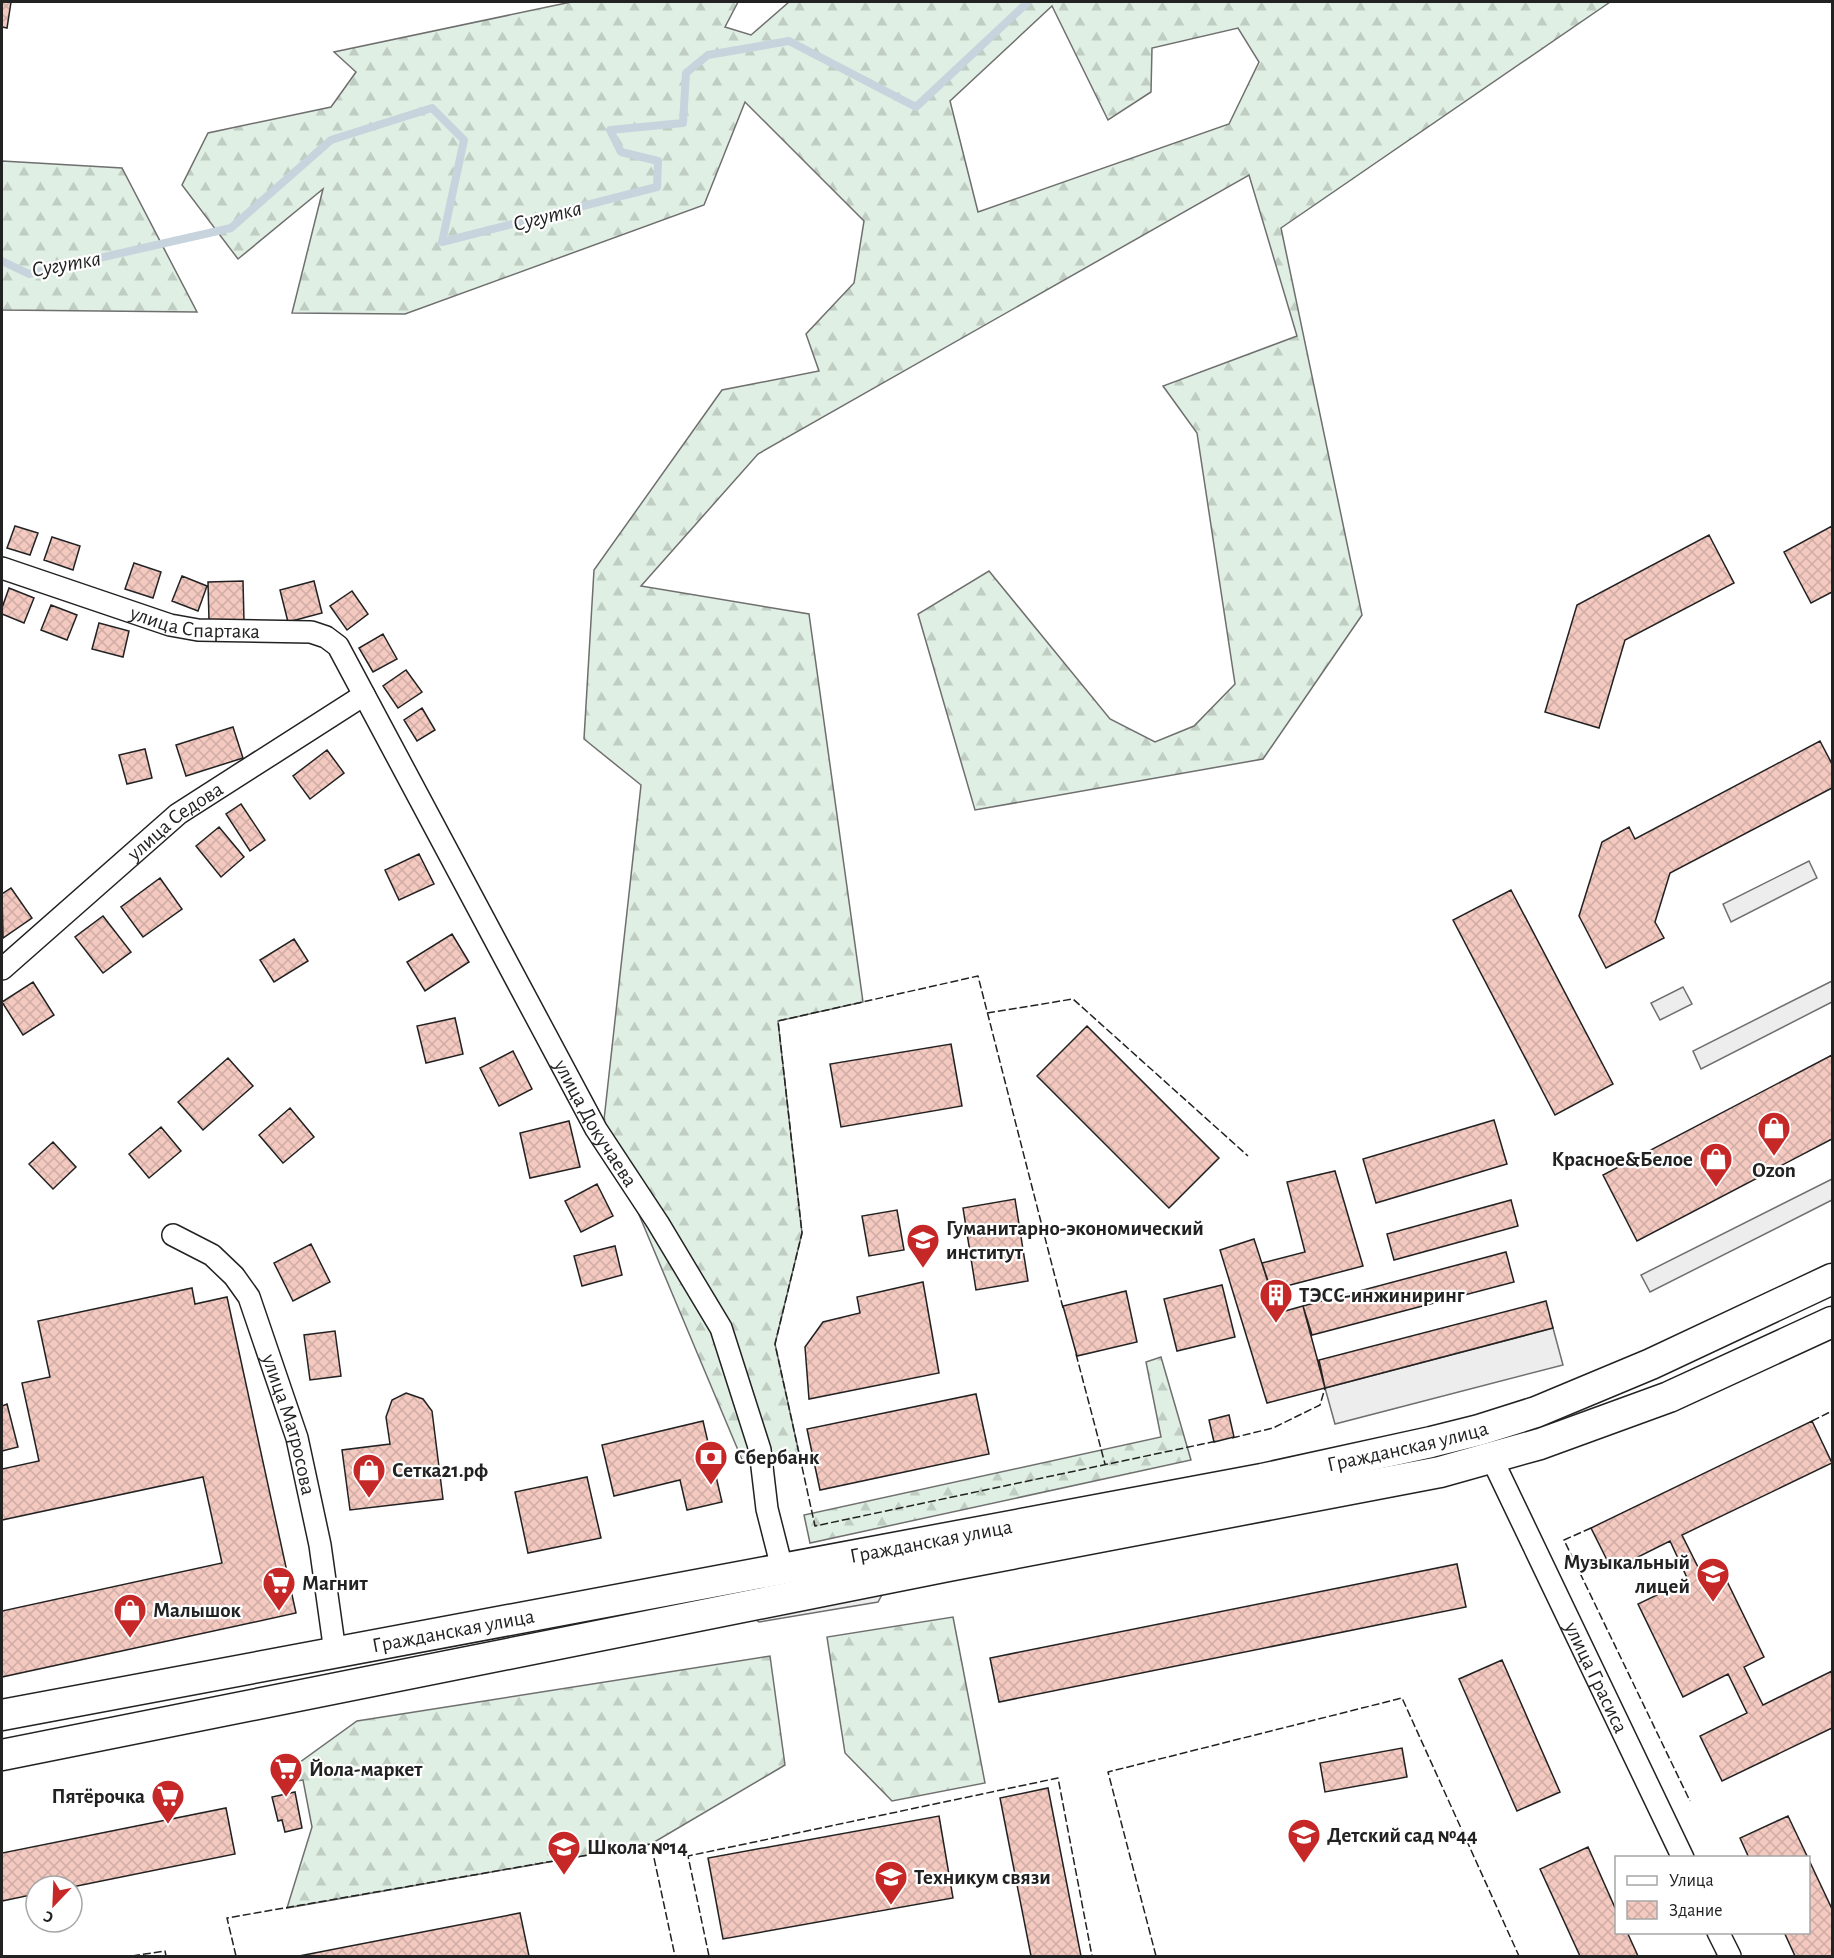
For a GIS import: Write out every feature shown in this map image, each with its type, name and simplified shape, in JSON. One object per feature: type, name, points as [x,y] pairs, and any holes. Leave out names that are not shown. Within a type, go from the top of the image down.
[{"type":"main road","name":"Гражданская улица","points":[[2,1715],[1262,1479],[1479,1430],[1536,1412],[1651,1364],[1833,1279]]},
{"type":"main road","name":"Гражданская улица","points":[[2,1755],[948,1566],[1440,1472],[1540,1444],[1669,1397],[1833,1322]]},
{"type":"main road","name":"улица Грасиса","points":[[1479,1430],[1492,1459]]},
{"type":"main road","points":[[335,1652],[338,1688]]},
{"type":"street","name":"улица Спартака","points":[[2,568],[171,626],[198,630],[311,632],[326,637],[338,646],[364,695]]},
{"type":"street","name":"улица Седова","points":[[2,969],[178,814],[364,695]]},
{"type":"street","name":"улица Докучаева","points":[[364,695],[596,1129],[658,1223],[721,1328],[760,1450],[767,1509],[782,1568]]},
{"type":"street","name":"улица Матросова","points":[[173,1235],[212,1255],[234,1276],[249,1297],[297,1438],[320,1545],[335,1652]]},
{"type":"street","name":"улица Грасиса","points":[[1492,1459],[1683,1856]]},
{"type":"street","points":[[1719,1934],[1730,1956]]},
{"type":"green space","points":[[571,2],[738,2],[725,27],[751,35],[789,2],[1610,2],[1281,228],[1362,615],[1263,759],[975,810],[918,614],[989,571],[1110,719],[1155,742],[1194,726],[1235,684],[1197,433],[1163,386],[1297,336],[1249,175],[758,454],[641,586],[809,614],[863,1002],[778,1021],[802,1233],[775,1344],[799,1453],[743,1462],[603,1129],[641,785],[584,739],[594,570],[722,390],[819,371],[806,334],[854,283],[864,221],[745,102],[704,205],[405,314],[292,313],[323,189],[238,259],[182,185],[208,133],[331,107],[356,72],[334,52]],"holes":[[[1052,6],[1108,120],[1151,92],[1152,48],[1238,28],[1259,62],[1229,124],[978,212],[950,101]]]},
{"type":"green space","points":[[2,161],[122,168],[197,312],[2,310]]},
{"type":"green space","points":[[1161,1357],[1191,1460],[810,1543],[804,1515],[1161,1437],[1146,1362]]},
{"type":"green space","points":[[953,1617],[985,1783],[892,1801],[845,1753],[827,1637]]},
{"type":"green space","points":[[770,1656],[785,1765],[651,1844],[287,1908],[312,1827],[303,1780],[282,1783],[279,1766],[300,1762],[357,1721]]},
{"type":"shaded area","points":[[1809,861],[1817,878],[1731,922],[1723,904]]},
{"type":"shaded area","points":[[1832,981],[1832,1002],[1701,1069],[1693,1051]]},
{"type":"shaded area","points":[[1683,987],[1692,1004],[1660,1020],[1651,1003]]},
{"type":"shaded area","points":[[1832,1179],[1832,1200],[1650,1292],[1641,1275]]},
{"type":"shaded area","points":[[1553,1328],[1563,1365],[1335,1424],[1325,1388]]},
{"type":"shaded area","points":[[889,1582],[878,1602],[759,1622],[741,1610]]},
{"type":"building","points":[[2,2],[11,2],[7,28],[2,27]]},
{"type":"building","points":[[15,526],[38,533],[30,555],[7,548]]},
{"type":"building","points":[[1832,526],[1832,592],[1811,603],[1784,552]]},
{"type":"building","points":[[1709,535],[1734,583],[1625,640],[1599,728],[1545,712],[1577,605]]},
{"type":"building","points":[[52,537],[80,546],[73,570],[44,560]]},
{"type":"building","points":[[134,563],[161,572],[153,598],[125,589]]},
{"type":"building","points":[[182,576],[207,586],[198,611],[172,601]]},
{"type":"building","points":[[243,581],[244,621],[209,621],[208,582]]},
{"type":"building","points":[[314,581],[322,613],[288,622],[280,590]]},
{"type":"building","points":[[9,588],[34,598],[24,623],[2,614]]},
{"type":"building","points":[[352,591],[368,614],[347,630],[330,606]]},
{"type":"building","points":[[51,605],[77,615],[67,640],[41,630]]},
{"type":"building","points":[[99,623],[129,631],[123,657],[92,649]]},
{"type":"building","points":[[383,634],[397,659],[373,672],[359,648]]},
{"type":"building","points":[[406,670],[422,692],[398,708],[383,686]]},
{"type":"building","points":[[422,708],[435,730],[417,741],[404,720]]},
{"type":"building","points":[[233,727],[243,758],[186,776],[176,745]]},
{"type":"building","points":[[1820,741],[1832,764],[1832,788],[1670,873],[1655,922],[1664,938],[1606,968],[1579,916],[1602,842],[1629,827],[1635,839]]},
{"type":"building","points":[[145,749],[152,778],[127,784],[119,755]]},
{"type":"building","points":[[327,750],[344,773],[310,799],[293,776]]},
{"type":"building","points":[[241,804],[265,840],[250,851],[226,814]]},
{"type":"building","points":[[219,827],[244,857],[221,877],[196,846]]},
{"type":"building","points":[[419,854],[434,884],[399,900],[385,870]]},
{"type":"building","points":[[160,878],[182,909],[143,937],[121,907]]},
{"type":"building","points":[[11,888],[32,918],[3,938],[2,894]]},
{"type":"building","points":[[1511,890],[1613,1084],[1555,1115],[1453,920]]},
{"type":"building","points":[[103,916],[131,952],[103,973],[75,937]]},
{"type":"building","points":[[452,934],[469,962],[425,991],[407,962]]},
{"type":"building","points":[[294,939],[308,961],[274,982],[260,960]]},
{"type":"building","points":[[33,982],[54,1015],[23,1035],[2,1002]]},
{"type":"building","points":[[455,1018],[463,1054],[426,1063],[417,1026]]},
{"type":"building","points":[[1087,1026],[1219,1158],[1169,1208],[1037,1076]]},
{"type":"building","points":[[951,1044],[962,1106],[841,1127],[830,1064]]},
{"type":"building","points":[[513,1051],[532,1089],[499,1106],[480,1068]]},
{"type":"building","points":[[1832,1055],[1832,1139],[1637,1241],[1603,1175]]},
{"type":"building","points":[[228,1058],[253,1086],[203,1130],[178,1102]]},
{"type":"building","points":[[290,1108],[314,1137],[283,1163],[259,1135]]},
{"type":"building","points":[[1494,1120],[1507,1164],[1376,1203],[1363,1159]]},
{"type":"building","points":[[569,1121],[580,1167],[530,1178],[520,1133]]},
{"type":"building","points":[[161,1127],[181,1151],[149,1178],[129,1154]]},
{"type":"building","points":[[53,1142],[76,1167],[53,1189],[29,1164]]},
{"type":"building","points":[[1335,1171],[1363,1266],[1271,1290],[1262,1263],[1305,1252],[1287,1182]]},
{"type":"building","points":[[597,1184],[613,1216],[581,1232],[565,1201]]},
{"type":"building","points":[[1015,1199],[1028,1281],[976,1290],[963,1208]]},
{"type":"building","points":[[1511,1200],[1518,1226],[1394,1260],[1387,1234]]},
{"type":"building","points":[[897,1210],[904,1250],[869,1256],[862,1216]]},
{"type":"building","name":"ТЭСС-инжиниринг","points":[[1254,1239],[1278,1313],[1303,1306],[1325,1388],[1267,1403],[1220,1250]]},
{"type":"building","points":[[311,1244],[330,1282],[293,1301],[274,1263]]},
{"type":"building","points":[[615,1246],[622,1275],[582,1286],[574,1256]]},
{"type":"building","points":[[1506,1252],[1514,1282],[1312,1335],[1303,1306]]},
{"type":"building","points":[[923,1282],[939,1373],[809,1399],[805,1347],[823,1322],[860,1313],[857,1297]]},
{"type":"building","points":[[1222,1285],[1235,1337],[1177,1351],[1164,1299]]},
{"type":"building","points":[[192,1288],[195,1304],[227,1297],[296,1613],[2,1677],[2,1611],[222,1563],[203,1477],[2,1520],[2,1469],[39,1461],[22,1383],[50,1377],[38,1321]]},
{"type":"building","points":[[1126,1291],[1137,1342],[1077,1356],[1063,1306]]},
{"type":"building","points":[[1546,1301],[1553,1328],[1325,1388],[1319,1360]]},
{"type":"building","points":[[335,1331],[341,1376],[310,1380],[304,1335]]},
{"type":"building","points":[[406,1393],[423,1399],[432,1411],[443,1499],[350,1510],[342,1450],[390,1444],[386,1417],[392,1400]]},
{"type":"building","points":[[976,1394],[989,1454],[820,1490],[807,1429]]},
{"type":"building","points":[[7,1404],[18,1447],[2,1451],[2,1406]]},
{"type":"building","points":[[1229,1415],[1234,1437],[1214,1442],[1209,1420]]},
{"type":"building","points":[[703,1421],[722,1502],[687,1510],[680,1480],[614,1496],[602,1445]]},
{"type":"building","points":[[1812,1421],[1832,1463],[1682,1535],[1701,1573],[1719,1565],[1764,1657],[1744,1667],[1763,1705],[1832,1671],[1832,1728],[1722,1781],[1700,1736],[1747,1713],[1728,1674],[1683,1697],[1638,1604],[1688,1580],[1670,1541],[1612,1570],[1591,1528]]},
{"type":"building","points":[[587,1477],[601,1538],[528,1553],[515,1492]]},
{"type":"building","points":[[1457,1564],[1466,1607],[999,1702],[990,1658]]},
{"type":"building","points":[[1502,1660],[1560,1792],[1517,1811],[1459,1679]]},
{"type":"building","points":[[1402,1748],[1407,1777],[1325,1792],[1320,1763]]},
{"type":"building","points":[[1048,1788],[1081,1956],[1031,1956],[1000,1798]]},
{"type":"building","points":[[295,1792],[302,1828],[285,1832],[282,1820],[278,1821],[272,1797]]},
{"type":"building","points":[[226,1808],[235,1854],[84,1885],[84,1874],[24,1874],[24,1896],[2,1901],[2,1853]]},
{"type":"building","points":[[939,1816],[953,1898],[723,1939],[708,1858]]},
{"type":"building","points":[[1788,1816],[1807,1856],[1748,1856],[1740,1838]]},
{"type":"building","points":[[1588,1847],[1615,1908],[1615,1934],[1628,1934],[1638,1956],[1580,1956],[1540,1869]]},
{"type":"building","points":[[1810,1862],[1832,1909],[1832,1956],[1795,1956],[1785,1934],[1810,1934]]},
{"type":"building","points":[[520,1913],[529,1956],[299,1956]]},
{"type":"waterway","name":"Сугутка","points":[[2,261],[29,274],[231,228],[331,140],[432,108],[464,140],[442,242],[657,187],[658,161],[621,152],[610,130],[683,123],[686,73],[708,55],[789,41],[916,107],[1028,2]]},
{"type":"fence","points":[[1063,1308],[978,976],[778,1021],[802,1233],[775,1344],[815,1526],[1217,1441]]},
{"type":"fence","points":[[987,1013],[1073,999],[1248,1156]]},
{"type":"fence","points":[[1076,1354],[1105,1464]]},
{"type":"fence","points":[[1232,1438],[1273,1428],[1320,1405],[1325,1388]]},
{"type":"fence","points":[[1812,1421],[1832,1411]]},
{"type":"fence","points":[[1591,1528],[1564,1540],[1690,1801]]},
{"type":"fence","points":[[1156,1956],[1108,1772],[1402,1698],[1519,1956]]},
{"type":"fence","points":[[709,1956],[688,1856],[1058,1778],[1092,1956]]},
{"type":"fence","points":[[236,1956],[227,1918],[651,1844],[675,1956]]},
{"type":"fence","points":[[132,1956],[165,1951],[166,1956]]},
{"type":"place","name":"Ozon","points":[[1774,1157]]},
{"type":"place","name":"Красное&Белое","points":[[1716,1188]]},
{"type":"place","name":"Гуманитарно-экономический институт","points":[[923,1269]]},
{"type":"place","name":"ТЭСС-инжиниринг","points":[[1276,1324]]},
{"type":"place","name":"Сбербанк","points":[[711,1486]]},
{"type":"place","name":"Сетка21.рф","points":[[369,1499]]},
{"type":"place","name":"Музыкальный лицей","points":[[1713,1603]]},
{"type":"place","name":"Магнит","points":[[279,1612]]},
{"type":"place","name":"Малышок","points":[[130,1639]]},
{"type":"place","name":"Йола-маркет","points":[[286,1798]]},
{"type":"place","name":"Пятёрочка","points":[[168,1825]]},
{"type":"place","name":"Детский сад №44","points":[[1304,1864]]},
{"type":"place","name":"Школа №14","points":[[564,1876]]},
{"type":"place","name":"Техникум связи","points":[[891,1906]]}]
